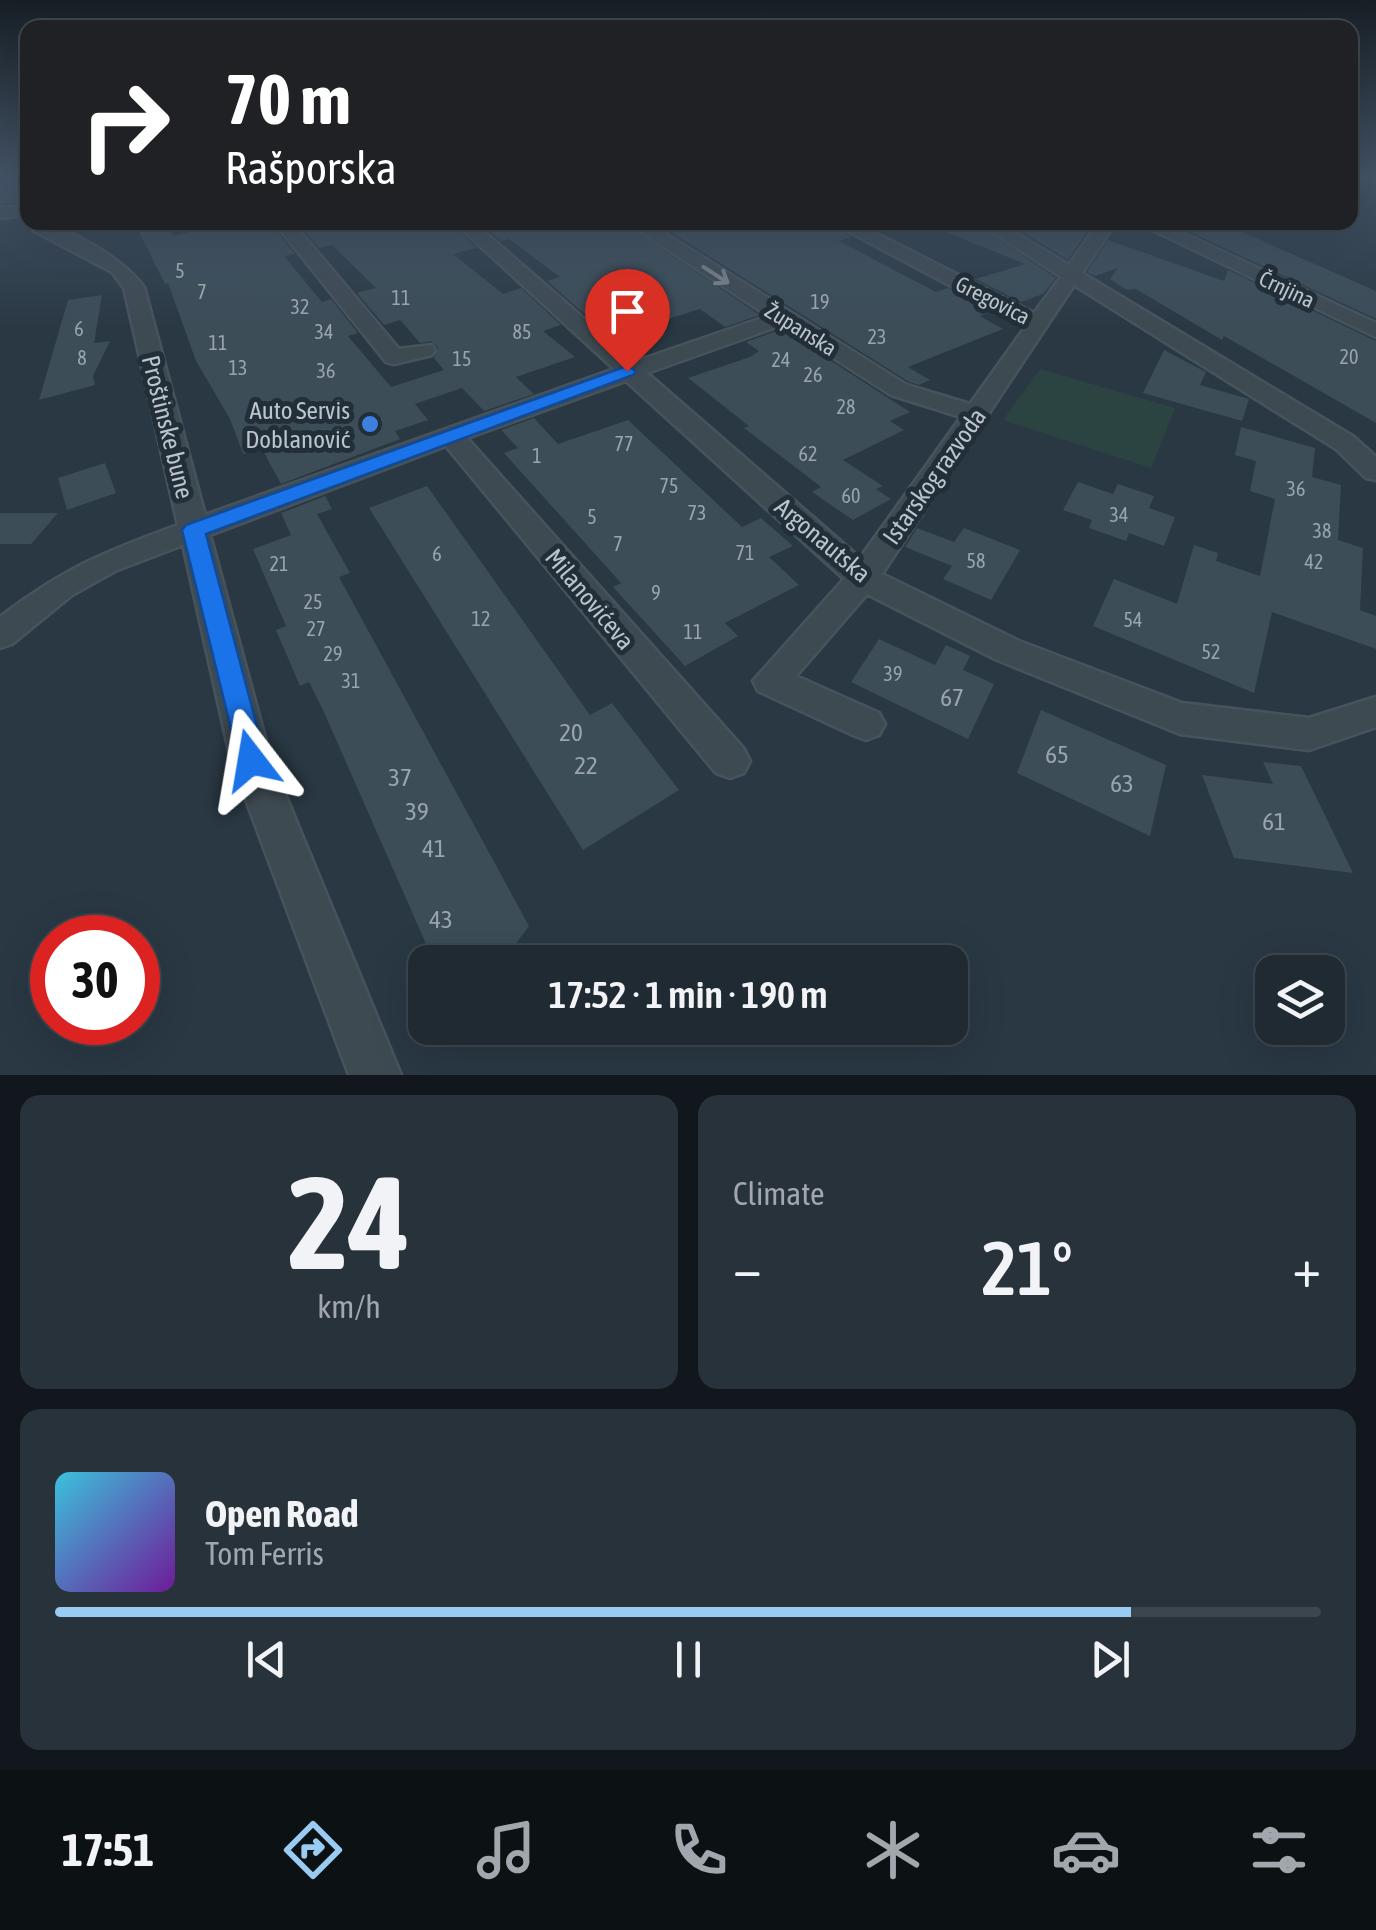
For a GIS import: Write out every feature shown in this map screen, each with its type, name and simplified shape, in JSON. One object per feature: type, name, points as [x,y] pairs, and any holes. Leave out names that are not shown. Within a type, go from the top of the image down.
[{"type":"street","name":"Proštinske bune","points":[[46,230],[119,268],[134,287],[251,760],[376,1075]]},
{"type":"street","points":[[289,230],[394,357],[424,350]]},
{"type":"street","name":"Argonautska","points":[[471,230],[863,578],[1007,650],[1180,718],[1309,734],[1376,712]]},
{"type":"street","name":"Županska","points":[[646,230],[899,390],[978,414]]},
{"type":"street","name":"Gregovica","points":[[855,230],[1040,324]]},
{"type":"street","points":[[998,230],[1345,443],[1376,472]]},
{"type":"street","name":"Istarskog razvoda","points":[[866,724],[771,682],[863,578],[1040,324],[1097,230]]},
{"type":"street","name":"Črnjina","points":[[1161,230],[1376,331]]},
{"type":"street","points":[[0,635],[61,587],[104,563],[627,371],[783,318]]},
{"type":"street","name":"Milanovićeva","points":[[451,436],[730,761]]},
{"type":"green space","points":[[1040,369],[1175,408],[1151,468],[1003,420]]},
{"type":"building","points":[[138,230],[169,230],[173,236],[200,230],[276,230],[295,254],[284,256],[322,302],[331,299],[358,333],[348,336],[391,387],[444,370],[434,358],[438,348],[432,341],[420,343],[400,320],[384,325],[357,293],[376,288],[332,245],[319,248],[304,230],[458,230],[477,248],[453,254],[503,294],[521,288],[561,325],[543,331],[575,357],[516,377],[534,394],[484,411],[462,388],[415,404],[428,420],[395,431],[400,439],[281,484],[262,449],[243,454],[230,419],[196,361],[168,283],[165,284]]},
{"type":"building","points":[[488,230],[634,230],[760,315],[725,327],[700,309],[617,332],[595,315],[588,317],[547,281],[560,277],[509,239],[501,241]]},
{"type":"building","points":[[668,230],[840,230],[852,237],[839,241],[936,292],[948,288],[992,312],[980,316],[1003,329],[908,367],[930,380],[919,385]]},
{"type":"building","points":[[941,230],[985,230],[1056,278],[1043,294],[1021,302],[976,279],[1025,264]]},
{"type":"building","points":[[1019,230],[1087,232],[1068,260]]},
{"type":"building","points":[[1186,230],[1237,230],[1376,291],[1376,319]]},
{"type":"building","points":[[1108,240],[1224,281],[1228,270],[1376,341],[1376,423],[1224,336],[1222,340],[1136,289],[1127,290],[1110,279],[1118,268],[1095,276],[1087,272]]},
{"type":"building","points":[[102,295],[94,343],[110,341],[93,376],[95,385],[39,400],[68,300]]},
{"type":"building","points":[[782,329],[910,412],[890,421],[904,430],[843,460],[883,486],[876,489],[891,499],[853,520],[812,492],[821,487],[744,428],[749,426],[688,378],[750,357],[759,351],[746,342]]},
{"type":"building","points":[[1164,350],[1206,372],[1200,385],[1249,399],[1242,421],[1143,393]]},
{"type":"building","points":[[534,418],[558,444],[628,420],[742,527],[761,518],[793,546],[769,557],[799,585],[725,623],[738,636],[685,666],[613,587],[621,583],[504,453],[518,448],[501,430]]},
{"type":"building","points":[[1241,427],[1315,448],[1312,477],[1341,485],[1338,540],[1363,548],[1360,610],[1376,616],[1376,649],[1272,612],[1254,693],[1093,626],[1114,579],[1177,604],[1194,545],[1218,553],[1216,561],[1260,576],[1275,499],[1250,491],[1256,461],[1235,455]]},
{"type":"building","points":[[105,463],[116,493],[67,510],[58,478]]},
{"type":"building","points":[[1078,482],[1113,494],[1118,484],[1154,496],[1149,508],[1175,517],[1164,546],[1129,533],[1126,541],[1089,528],[1092,520],[1063,510]]},
{"type":"building","points":[[427,486],[590,715],[612,703],[679,790],[583,850],[369,508]]},
{"type":"building","points":[[325,496],[332,509],[317,514],[350,573],[339,577],[529,926],[515,945],[427,945],[323,710],[309,682],[300,686],[276,630],[286,626],[253,549],[291,535],[281,513]]},
{"type":"building","points":[[0,513],[58,513],[31,544],[0,544]]},
{"type":"building","points":[[917,528],[954,542],[964,528],[1020,550],[991,600],[943,579],[952,566],[905,547]]},
{"type":"building","points":[[879,639],[935,665],[946,645],[970,656],[963,670],[994,684],[968,739],[851,682]]},
{"type":"building","points":[[1041,710],[1166,765],[1150,836],[1017,773]]},
{"type":"building","points":[[1263,762],[1301,766],[1353,873],[1234,858],[1202,775],[1273,784]]},
{"type":"place","name":"Auto Servis Doblanović","points":[[370,424]]},
{"type":"route","points":[[251,760],[194,530],[627,371]]}]
